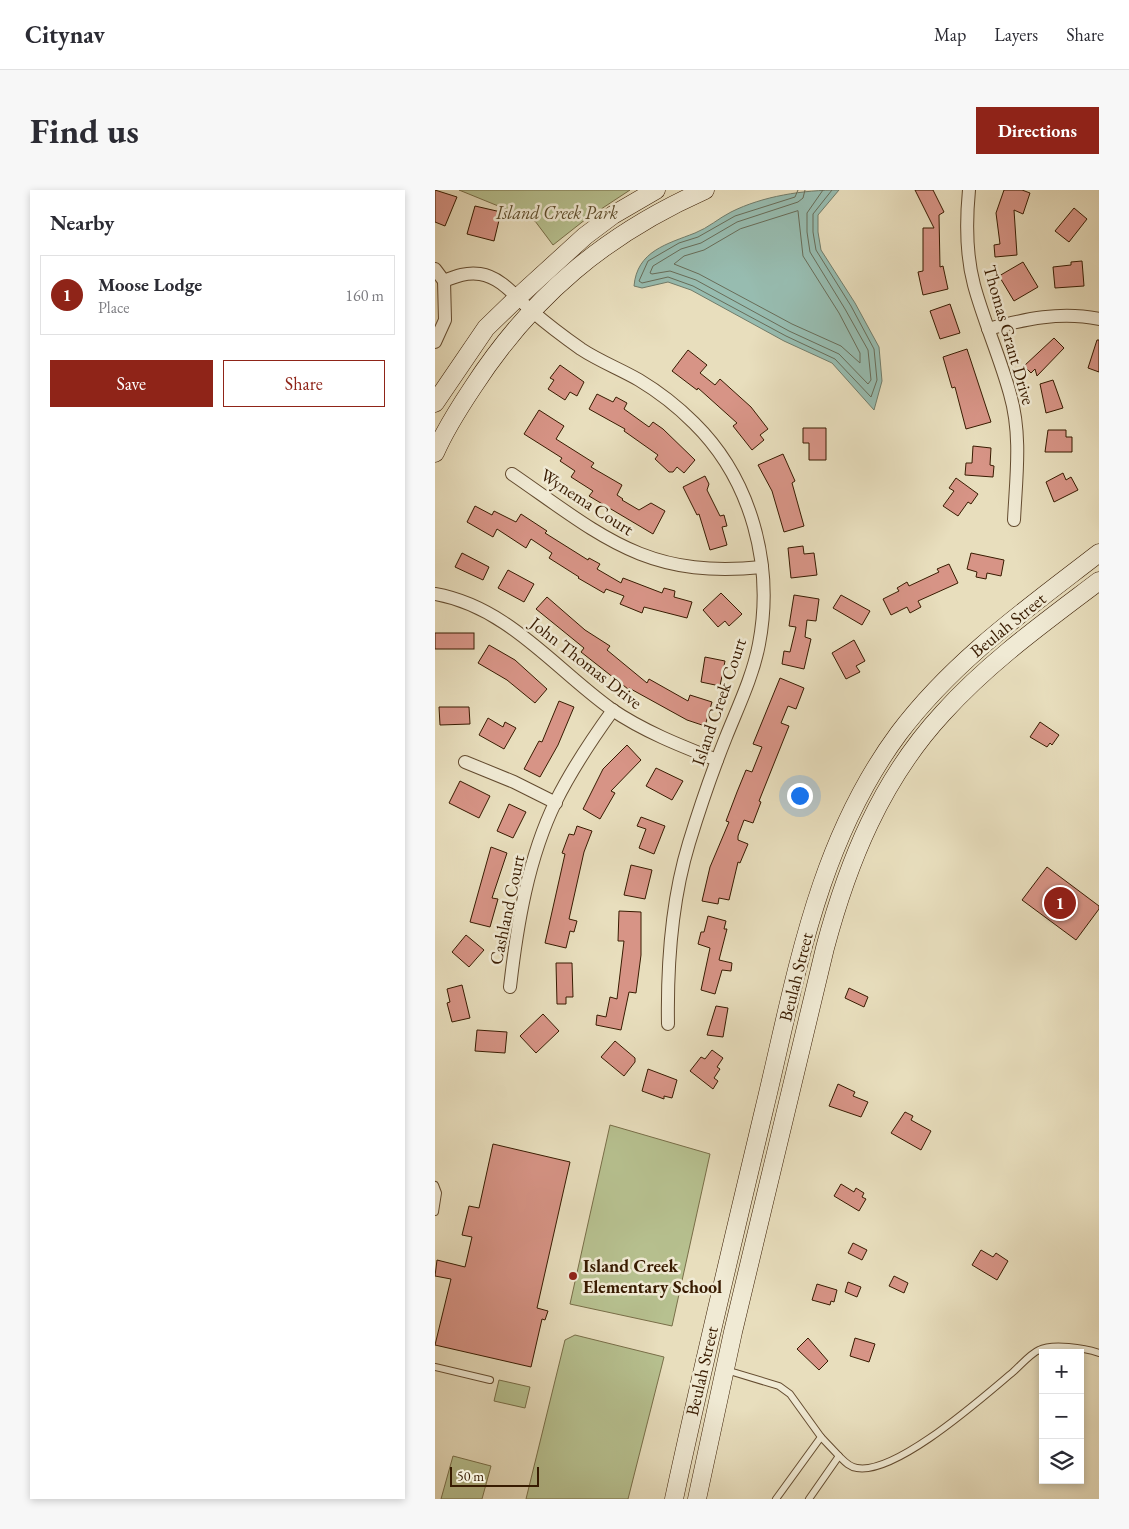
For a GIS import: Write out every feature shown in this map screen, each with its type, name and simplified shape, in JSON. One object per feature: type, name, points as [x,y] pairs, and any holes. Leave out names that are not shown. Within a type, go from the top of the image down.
[{"type":"main road","points":[[435,402],[486,328],[517,298],[585,236],[613,215],[656,190]]},
{"type":"main road","points":[[435,453],[454,416],[481,374],[532,311],[560,281],[614,239],[670,206],[705,190]]},
{"type":"main road","name":"Beulah Street","points":[[675,1499],[703,1365],[805,938],[833,851],[853,807],[877,765],[900,732],[955,669],[985,642],[1099,553]]},
{"type":"main road","name":"Beulah Street","points":[[697,1499],[724,1370],[825,948],[839,894],[855,851],[894,779],[942,714],[1000,657],[1099,581]]},
{"type":"main road","points":[[703,1365],[724,1370]]},
{"type":"street","name":"Thomas Grant Drive","points":[[969,190],[968,241],[970,266],[1010,395],[1015,420],[1017,465],[1014,520]]},
{"type":"street","points":[[435,269],[444,281],[445,320],[435,342]]},
{"type":"street","name":"Island Creek Court","points":[[444,281],[462,274],[482,274],[505,285],[532,311],[589,354],[655,390],[696,425],[721,455],[749,509],[757,536],[762,567],[764,606],[759,644],[751,675],[717,760],[689,844],[677,891],[671,929],[668,1024]]},
{"type":"street","points":[[988,329],[1047,316],[1067,315],[1099,319]]},
{"type":"street","name":"Wynema Court","points":[[512,474],[602,536],[649,559],[703,570],[762,567]]},
{"type":"street","name":"John Thomas Drive","points":[[435,594],[477,608],[522,634],[613,710],[651,732],[717,760]]},
{"type":"street","name":"Cashland Court","points":[[510,987],[514,950],[525,890],[555,803],[583,752],[613,710]]},
{"type":"street","points":[[465,762],[514,782],[555,803]]},
{"type":"lane","points":[[435,1185],[438,1193],[435,1212]]},
{"type":"lane","points":[[724,1370],[779,1386],[790,1394],[821,1437],[847,1464],[857,1468],[875,1467],[899,1457],[952,1422],[1039,1349],[1065,1347],[1099,1353]]},
{"type":"lane","points":[[435,1367],[490,1380]]},
{"type":"lane","points":[[776,1499],[821,1437]]},
{"type":"lane","points":[[809,1499],[839,1456]]},
{"type":"green space","name":"Island Creek Park","points":[[459,190],[630,190],[586,219],[553,245],[535,221]]},
{"type":"green space","points":[[610,1125],[710,1154],[672,1326],[570,1304]]},
{"type":"green space","points":[[575,1335],[664,1357],[628,1499],[526,1499],[565,1340]]},
{"type":"green space","points":[[499,1380],[530,1387],[525,1408],[494,1401]]},
{"type":"green space","points":[[453,1456],[491,1466],[482,1499],[441,1499]]},
{"type":"water","points":[[839,190],[818,215],[818,232],[821,250],[855,303],[879,347],[882,381],[874,410],[832,363],[784,341],[691,290],[668,282],[642,288],[634,286],[636,274],[641,264],[655,250],[700,231],[743,206],[783,195]]},
{"type":"building","points":[[435,190],[457,197],[445,226],[435,222]]},
{"type":"building","points":[[915,190],[933,190],[944,212],[939,215],[940,267],[943,266],[948,289],[923,295],[918,272],[923,271],[923,228],[934,228]]},
{"type":"building","points":[[1004,190],[1022,190],[1030,193],[1023,214],[1014,210],[1017,255],[995,257],[994,245],[1000,244],[996,213]]},
{"type":"building","points":[[475,206],[501,212],[494,241],[467,234]]},
{"type":"building","points":[[1074,208],[1087,219],[1069,242],[1055,231]]},
{"type":"building","points":[[1082,261],[1084,286],[1055,288],[1053,267],[1071,265],[1071,262]]},
{"type":"building","points":[[1023,262],[1038,287],[1014,301],[999,276]]},
{"type":"building","points":[[950,304],[960,333],[940,339],[930,311]]},
{"type":"building","points":[[1054,338],[1064,348],[1037,376],[1035,369],[1031,373],[1024,366]]},
{"type":"building","points":[[1097,340],[1099,340],[1099,372],[1088,368]]},
{"type":"building","points":[[967,349],[991,422],[966,429],[955,387],[952,388],[943,357]]},
{"type":"building","points":[[688,350],[707,365],[700,373],[715,385],[720,379],[751,407],[768,429],[760,435],[764,440],[752,450],[733,426],[737,423],[698,388],[697,390],[672,371]]},
{"type":"building","points":[[560,365],[584,382],[577,396],[570,392],[565,400],[548,389],[554,380],[550,378]]},
{"type":"building","points":[[1053,380],[1063,408],[1046,413],[1040,384]]},
{"type":"building","points":[[597,394],[613,402],[616,397],[627,403],[624,409],[649,427],[653,422],[663,429],[695,460],[684,473],[677,467],[673,472],[669,472],[655,459],[658,455],[624,431],[625,429],[589,409]]},
{"type":"building","points":[[539,410],[564,426],[556,439],[594,463],[591,467],[622,485],[617,495],[622,500],[639,510],[651,503],[665,511],[653,534],[589,496],[593,491],[571,477],[575,471],[560,461],[562,458],[524,434]]},
{"type":"building","points":[[803,428],[826,428],[826,460],[809,460],[809,443],[803,443]]},
{"type":"building","points":[[1048,430],[1066,430],[1066,437],[1072,437],[1072,452],[1045,452]]},
{"type":"building","points":[[973,446],[991,448],[990,465],[994,466],[993,477],[965,475],[966,463],[972,463]]},
{"type":"building","points":[[783,454],[795,481],[792,483],[804,526],[784,532],[772,491],[758,465]]},
{"type":"building","points":[[1063,473],[1066,480],[1071,477],[1078,490],[1054,502],[1046,482]]},
{"type":"building","points":[[705,476],[709,484],[707,490],[720,516],[724,515],[727,526],[722,527],[727,545],[710,550],[699,514],[697,515],[683,487]]},
{"type":"building","points":[[956,478],[978,494],[971,504],[968,502],[958,516],[943,506],[954,491],[949,488]]},
{"type":"building","points":[[475,506],[492,515],[494,511],[516,522],[521,514],[547,531],[545,533],[588,560],[589,558],[600,564],[597,569],[621,583],[623,578],[662,593],[664,588],[675,591],[674,597],[692,602],[687,618],[644,607],[642,613],[620,604],[624,596],[606,589],[604,593],[578,578],[549,558],[552,553],[531,539],[526,548],[497,529],[493,537],[467,522]]},
{"type":"building","points":[[803,546],[804,554],[814,553],[817,575],[791,578],[788,548]]},
{"type":"building","points":[[462,553],[489,567],[483,580],[455,567]]},
{"type":"building","points":[[971,553],[1004,560],[1001,576],[987,573],[986,579],[976,577],[977,572],[967,569]]},
{"type":"building","points":[[949,564],[958,583],[918,601],[921,607],[910,613],[907,607],[891,615],[883,599],[899,591],[897,588],[907,582],[909,586],[939,572],[937,569]]},
{"type":"building","points":[[508,570],[534,584],[524,602],[498,588]]},
{"type":"building","points":[[721,593],[742,614],[729,626],[725,621],[718,627],[703,610]]},
{"type":"building","points":[[794,595],[819,599],[816,621],[807,620],[805,637],[811,639],[804,669],[782,664],[784,651],[790,652],[796,627],[789,626]]},
{"type":"building","points":[[841,595],[870,611],[862,625],[833,608]]},
{"type":"building","points":[[547,597],[585,630],[610,646],[607,650],[647,683],[649,679],[688,701],[690,695],[712,702],[705,726],[687,720],[628,689],[581,652],[584,648],[536,609]]},
{"type":"building","points":[[435,633],[474,633],[474,649],[435,649]]},
{"type":"building","points":[[854,640],[865,661],[856,666],[860,672],[846,679],[832,653]]},
{"type":"building","points":[[489,645],[515,660],[547,689],[535,703],[507,680],[478,663]]},
{"type":"building","points":[[705,657],[725,661],[720,686],[701,682]]},
{"type":"building","points":[[780,678],[804,688],[796,709],[788,706],[781,723],[789,726],[759,801],[761,802],[753,823],[744,820],[738,836],[738,840],[748,844],[740,863],[738,862],[729,900],[719,898],[718,904],[702,901],[710,867],[729,822],[726,821],[737,792],[746,770],[752,772],[762,747],[753,744]]},
{"type":"building","points":[[559,701],[574,707],[558,745],[540,777],[524,769],[539,741],[542,742]]},
{"type":"building","points":[[439,707],[469,707],[470,724],[440,725]]},
{"type":"building","points":[[488,718],[503,727],[505,722],[516,728],[504,749],[479,735]]},
{"type":"building","points":[[1040,722],[1059,735],[1052,745],[1050,743],[1047,747],[1030,737]]},
{"type":"building","points":[[627,745],[641,760],[611,791],[615,793],[600,819],[583,809],[603,769]]},
{"type":"building","points":[[656,768],[683,781],[672,800],[646,786]]},
{"type":"building","points":[[460,781],[490,796],[479,818],[449,803]]},
{"type":"building","points":[[509,804],[526,812],[513,838],[497,831]]},
{"type":"building","points":[[641,817],[665,826],[654,854],[639,848],[646,829],[637,826]]},
{"type":"building","points":[[577,826],[592,831],[584,852],[569,919],[577,921],[574,932],[570,931],[566,948],[545,943],[565,854],[562,853],[569,834],[574,835]]},
{"type":"building","points":[[491,847],[507,853],[492,898],[498,899],[490,927],[470,922]]},
{"type":"building","points":[[631,865],[652,870],[645,899],[624,895]]},
{"type":"building","points":[[1047,867],[1099,906],[1099,909],[1076,940],[1022,900]]},
{"type":"building","points":[[619,911],[641,912],[641,955],[636,993],[629,992],[621,1030],[596,1025],[597,1015],[606,1017],[610,997],[617,999],[624,941],[618,941]]},
{"type":"building","points":[[708,916],[726,921],[724,929],[727,929],[719,960],[732,963],[731,971],[722,970],[715,994],[701,990],[710,948],[698,944],[701,932],[704,932]]},
{"type":"building","points":[[466,935],[484,950],[469,967],[452,952]]},
{"type":"building","points":[[556,963],[572,963],[573,997],[566,997],[566,1004],[557,1004]]},
{"type":"building","points":[[462,985],[470,1018],[452,1022],[447,1003],[450,1002],[447,989]]},
{"type":"building","points":[[849,988],[868,997],[864,1007],[845,998]]},
{"type":"building","points":[[716,1006],[728,1008],[723,1037],[707,1035]]},
{"type":"building","points":[[543,1014],[559,1031],[536,1053],[520,1036]]},
{"type":"building","points":[[477,1030],[507,1032],[505,1053],[475,1051]]},
{"type":"building","points":[[615,1041],[635,1058],[635,1062],[624,1076],[601,1057]]},
{"type":"building","points":[[712,1050],[723,1058],[717,1067],[720,1069],[714,1078],[718,1081],[713,1089],[690,1071],[701,1057],[705,1059]]},
{"type":"building","points":[[648,1069],[677,1080],[672,1098],[664,1096],[664,1099],[642,1091]]},
{"type":"building","points":[[838,1084],[855,1092],[853,1096],[868,1102],[861,1117],[829,1106]]},
{"type":"building","points":[[905,1112],[913,1116],[911,1120],[931,1131],[921,1150],[891,1133]]},
{"type":"building","points":[[493,1144],[570,1162],[537,1308],[548,1311],[545,1320],[542,1319],[531,1367],[435,1345],[451,1279],[435,1276],[437,1260],[465,1267],[472,1237],[462,1235],[469,1206],[479,1208]]},
{"type":"building","points":[[841,1184],[854,1192],[856,1188],[864,1193],[862,1197],[866,1199],[859,1211],[834,1196]]},
{"type":"building","points":[[853,1243],[867,1250],[862,1260],[848,1253]]},
{"type":"building","points":[[981,1250],[993,1257],[996,1253],[1008,1261],[997,1280],[972,1265]]},
{"type":"building","points":[[894,1276],[908,1283],[904,1293],[889,1286]]},
{"type":"building","points":[[848,1282],[861,1287],[857,1297],[845,1292]]},
{"type":"building","points":[[817,1284],[837,1290],[834,1302],[831,1301],[830,1305],[812,1300]]},
{"type":"building","points":[[808,1338],[828,1361],[819,1370],[797,1349]]},
{"type":"building","points":[[855,1338],[875,1344],[869,1362],[850,1356]]},
{"type":"place","name":"Moose Lodge","points":[[1060,903]]},
{"type":"place","name":"Island Creek Elementary School","points":[[573,1276]]}]
